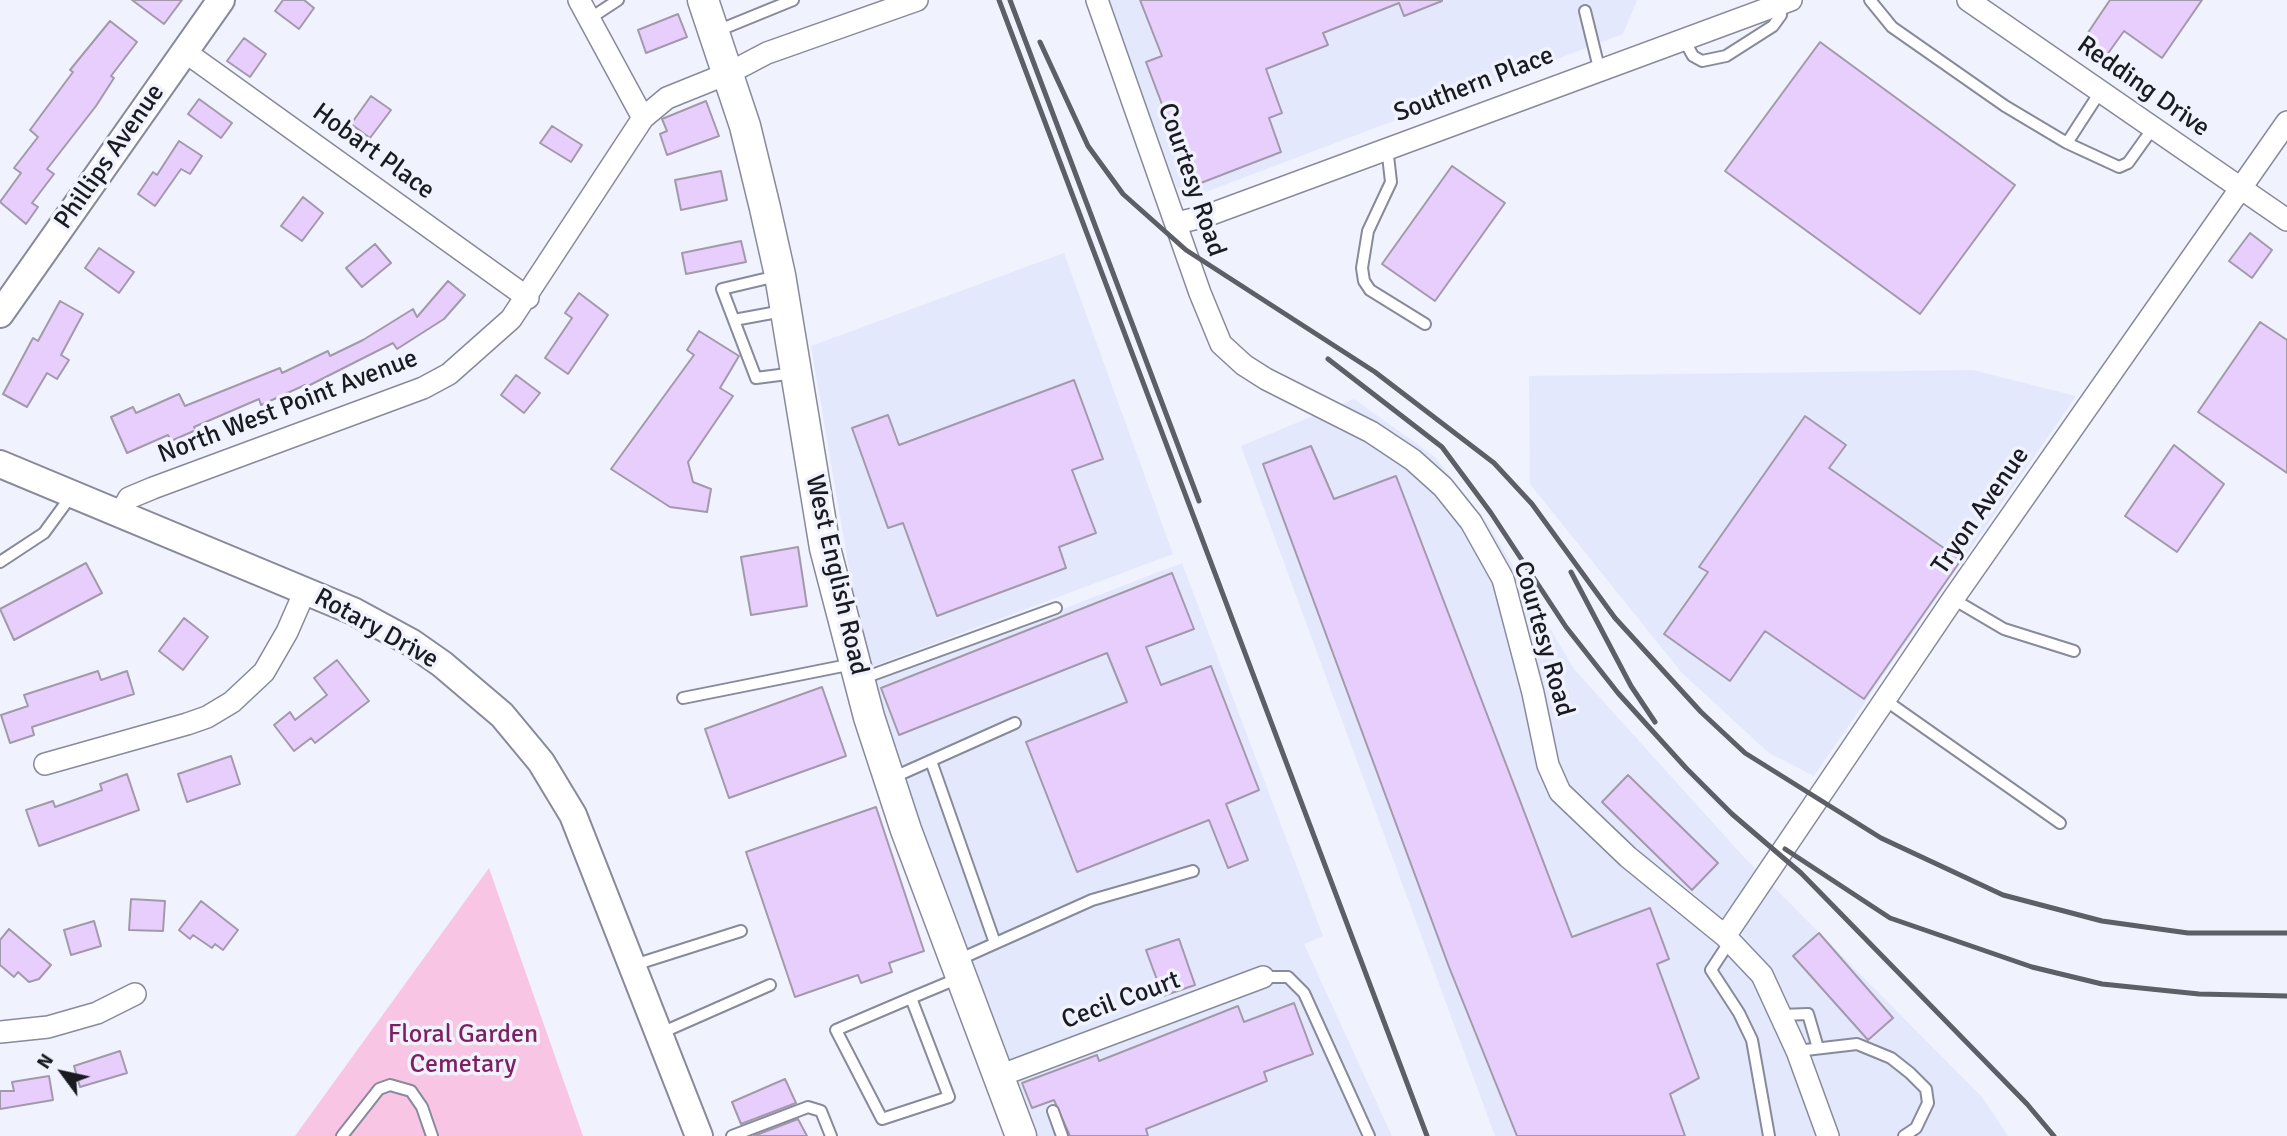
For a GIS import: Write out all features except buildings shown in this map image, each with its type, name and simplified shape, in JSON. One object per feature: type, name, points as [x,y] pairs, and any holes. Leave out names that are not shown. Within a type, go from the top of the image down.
[{"type":"main road","name":"West English Road","points":[[703,0],[745,126],[786,311],[825,548],[857,672],[890,779],[1021,1136]]},
{"type":"street","name":"Phillips Avenue","points":[[2,309],[221,0]]},
{"type":"street","name":"North West Point Avenue","points":[[121,512],[129,498],[423,388],[449,374],[492,338],[528,298],[643,118],[667,98],[729,73],[766,52],[917,0]]},
{"type":"street","name":"Courtesy Road","points":[[1097,0],[1221,344],[1266,380],[1371,432],[1413,460],[1443,487],[1471,522],[1503,579],[1533,693],[1548,765],[1560,792],[1629,857],[1728,938],[1762,975],[1781,1015],[1808,1049],[1828,1136]]},
{"type":"street","name":"Redding Drive","points":[[1968,0],[2287,220]]},
{"type":"street","name":"Southern Place","points":[[1177,223],[1206,215],[1786,1]]},
{"type":"street","points":[[584,9],[643,118]]},
{"type":"street","name":"Hobart Place","points":[[184,51],[528,298]]},
{"type":"street","name":"Tryon Avenue","points":[[1728,938],[1953,599],[2287,122]]},
{"type":"street","name":"Rotary Drive","points":[[0,464],[121,512],[353,611],[412,643],[474,689],[520,735],[553,779],[573,815],[699,1136]]},
{"type":"street","points":[[45,764],[187,724],[207,717],[232,702],[264,672],[287,632],[305,590]]},
{"type":"street","name":"Cecil Court","points":[[999,1076],[1263,977]]},
{"type":"street","points":[[0,1032],[48,1027],[97,1013],[135,994]]},
{"type":"lane","points":[[584,9],[618,0]]},
{"type":"lane","points":[[714,32],[793,0]]},
{"type":"lane","points":[[1870,0],[1892,27],[2004,106],[2067,143],[2119,167],[2128,163],[2152,128]]},
{"type":"lane","points":[[1683,38],[1693,55],[1702,61],[1726,56],[1755,39],[1778,20],[1786,1]]},
{"type":"lane","points":[[1586,10],[1599,68]]},
{"type":"lane","points":[[1747,15],[1755,39]]},
{"type":"lane","points":[[2067,143],[2100,92]]},
{"type":"lane","points":[[1388,147],[1391,182],[1368,231],[1362,268],[1364,281],[1370,290],[1425,324]]},
{"type":"lane","points":[[779,275],[722,289],[756,378],[796,372]]},
{"type":"lane","points":[[734,320],[786,311]]},
{"type":"lane","points":[[0,562],[44,533],[73,493]]},
{"type":"lane","points":[[1953,599],[2004,629],[2074,651]]},
{"type":"lane","points":[[683,698],[857,672],[1056,608]]},
{"type":"lane","points":[[1885,700],[2060,823]]},
{"type":"lane","points":[[890,779],[1015,723]]},
{"type":"lane","points":[[931,761],[996,943]]},
{"type":"lane","points":[[911,998],[949,1097],[882,1119],[836,1030],[911,998],[996,943],[1092,900],[1193,872]]},
{"type":"lane","points":[[632,965],[741,931]]},
{"type":"lane","points":[[1728,938],[1711,970],[1739,1013],[1752,1040],[1769,1136]]},
{"type":"lane","points":[[1263,977],[1288,977],[1304,993],[1369,1136]]},
{"type":"lane","points":[[660,1033],[771,985]]},
{"type":"lane","points":[[1808,1049],[1857,1044],[1891,1058],[1910,1073],[1926,1089],[1928,1103],[1916,1128],[1904,1136]]},
{"type":"lane","points":[[342,1136],[379,1089],[390,1085],[411,1091],[422,1107],[432,1136]]},
{"type":"lane","points":[[732,1136],[807,1107],[821,1111],[831,1136]]},
{"type":"lane","points":[[1053,1111],[1062,1136]]},
{"type":"shaded area","points":[[1101,0],[1637,0],[1623,34],[1182,201]]},
{"type":"shaded area","points":[[1064,253],[1173,554],[866,669],[811,346]]},
{"type":"shaded area","points":[[1973,370],[2076,396],[1814,776],[1769,753],[1682,673],[1530,484],[1529,376]]},
{"type":"shaded area","points":[[1354,399],[1435,457],[1488,524],[1574,669],[1742,855],[1982,1097],[2008,1136],[1495,1136],[1241,446]]},
{"type":"shaded area","points":[[1182,563],[1323,936],[1304,944],[1392,1136],[1037,1136],[866,685]]},
{"type":"green space","name":"Floral Garden Cemetary","points":[[489,868],[583,1136],[295,1136]]},
{"type":"railway","points":[[999,0],[1427,1136]]},
{"type":"railway","points":[[1010,0],[1199,501]]},
{"type":"railway","points":[[1040,42],[1088,146],[1123,194],[1186,250],[1375,372],[1494,463],[1532,504],[1615,618],[1701,712],[1745,753],[1881,838],[2003,895],[2102,921],[2188,933],[2287,933]]},
{"type":"railway","points":[[1328,359],[1442,447],[1491,513],[1566,627],[1618,693],[1732,814],[1801,873],[2027,1104],[2054,1136]]},
{"type":"railway","points":[[1571,572],[1631,686],[1655,722]]},
{"type":"railway","points":[[1785,849],[1890,918],[2032,967],[2102,984],[2199,994],[2287,996]]}]
